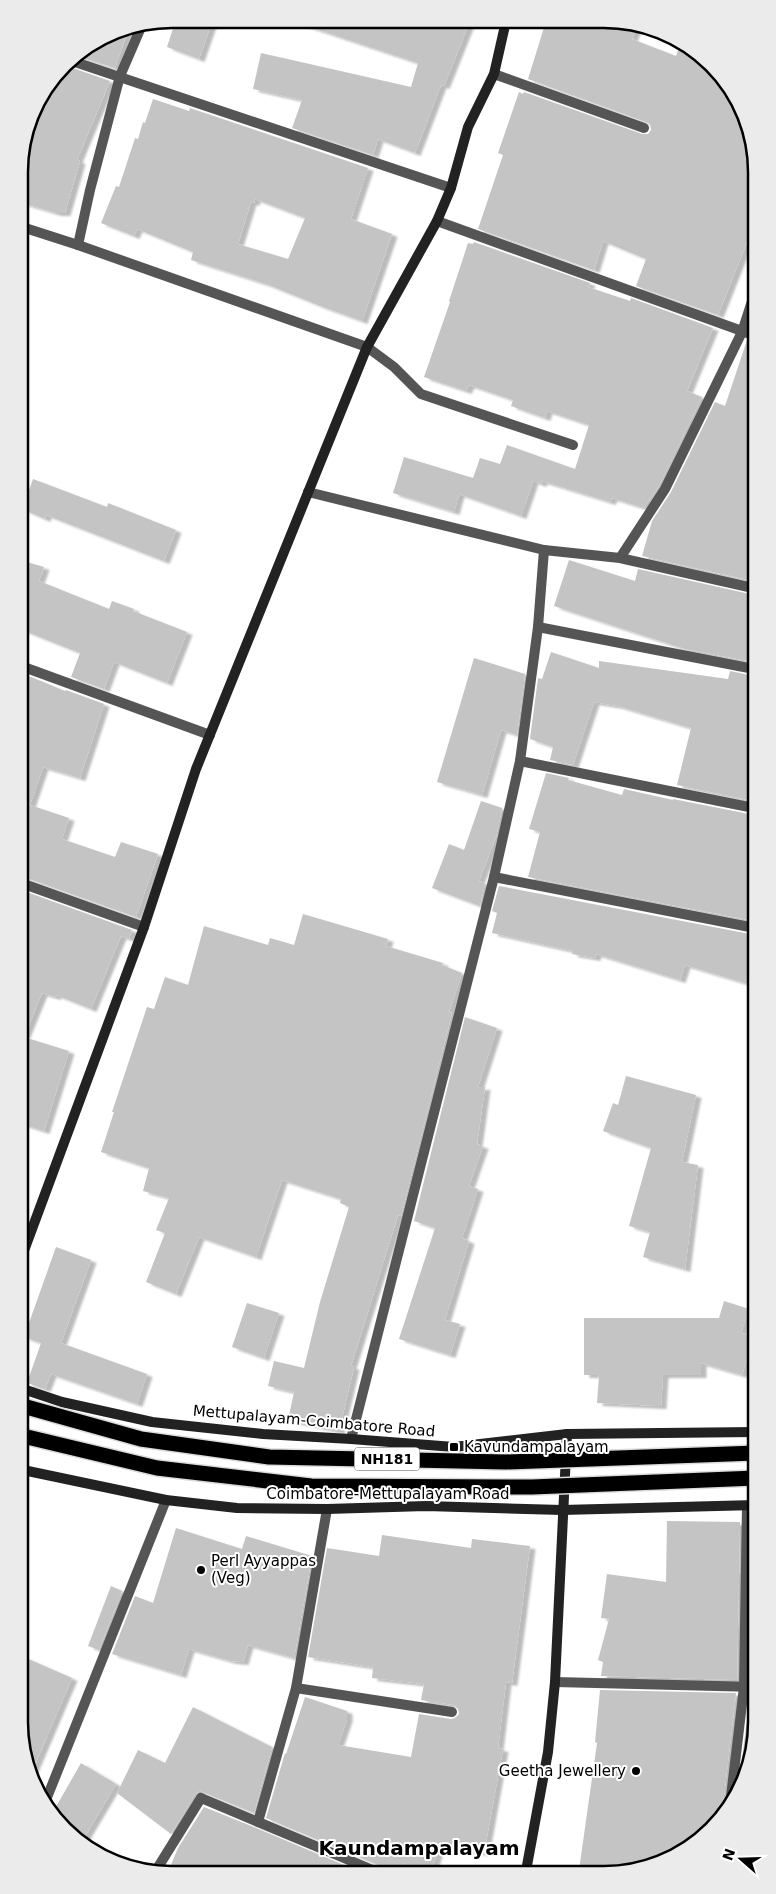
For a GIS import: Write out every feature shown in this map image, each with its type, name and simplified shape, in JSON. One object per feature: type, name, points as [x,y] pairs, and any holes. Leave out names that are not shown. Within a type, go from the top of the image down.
[{"type":"highway","name":"NH181","points":[[28,1407],[141,1440],[269,1457],[506,1462],[748,1453]]},
{"type":"highway","name":"NH181","points":[[28,1437],[157,1468],[311,1486],[532,1487],[748,1478]]},
{"type":"main road","points":[[28,1240],[144,926],[196,769],[367,347],[437,221],[451,188],[468,127],[494,74],[504,28]]},
{"type":"main road","name":"Mettupalayam-Coimbatore Road","points":[[28,1391],[62,1402],[152,1422],[263,1434],[454,1447],[567,1434],[748,1432]]},
{"type":"main road","points":[[527,1867],[548,1752],[555,1682],[567,1434]]},
{"type":"main road","name":"Coimbatore-Mettupalayam Road","points":[[28,1471],[166,1500],[236,1508],[327,1509],[426,1506],[562,1510],[748,1506]]},
{"type":"street","points":[[78,245],[90,190],[120,76],[139,31]]},
{"type":"street","points":[[78,63],[451,188]]},
{"type":"street","points":[[494,74],[644,128]]},
{"type":"street","points":[[437,221],[748,334]]},
{"type":"street","points":[[28,229],[367,347],[394,367],[421,394],[573,445]]},
{"type":"street","points":[[620,558],[665,489],[742,332],[748,313]]},
{"type":"street","points":[[308,492],[544,550],[620,558],[748,587]]},
{"type":"street","points":[[350,1439],[494,877],[520,761],[538,627],[544,550]]},
{"type":"street","points":[[538,627],[748,667]]},
{"type":"street","points":[[28,669],[210,735]]},
{"type":"street","points":[[520,761],[748,807]]},
{"type":"street","points":[[494,877],[748,927]]},
{"type":"street","points":[[28,885],[144,926]]},
{"type":"street","points":[[48,1795],[166,1500]]},
{"type":"street","points":[[258,1822],[296,1688],[327,1509]]},
{"type":"street","points":[[732,1788],[744,1686],[748,1596]]},
{"type":"street","points":[[555,1682],[748,1686]]},
{"type":"street","points":[[296,1688],[452,1712]]},
{"type":"street","points":[[159,1866],[201,1798],[365,1867]]},
{"type":"building","points":[[173,28],[210,28],[199,59],[167,47]]},
{"type":"building","points":[[313,28],[467,28],[444,86],[441,85],[415,153],[378,139],[373,155],[292,128],[302,100],[253,89],[261,53],[411,87],[418,63]]},
{"type":"building","points":[[544,28],[604,28],[635,31],[632,39],[676,56],[678,49],[692,57],[719,84],[738,117],[744,134],[748,172],[748,242],[718,315],[636,286],[646,259],[603,241],[594,270],[478,229],[503,155],[498,153],[519,92],[523,94],[524,92],[642,134],[648,134],[651,130],[650,124],[646,122],[528,79]]},
{"type":"building","points":[[126,35],[115,68],[83,58],[108,42]]},
{"type":"building","points":[[72,68],[110,81],[77,160],[80,161],[65,213],[56,213],[28,205],[30,144],[38,117],[47,100],[63,77]]},
{"type":"building","points":[[153,99],[189,111],[190,108],[368,168],[351,219],[392,234],[362,321],[266,284],[191,260],[193,252],[137,229],[134,236],[101,223],[116,186],[119,187],[135,138],[138,139],[143,122],[145,123]],"holes":[[[255,199],[305,218],[288,259],[238,244],[251,202],[254,203]]]},
{"type":"building","points":[[474,242],[590,283],[588,287],[630,301],[631,298],[713,328],[687,391],[702,397],[659,486],[644,508],[612,498],[610,502],[542,481],[541,484],[533,481],[521,516],[459,494],[454,512],[393,493],[404,457],[473,478],[480,458],[500,464],[507,445],[575,469],[589,425],[547,411],[545,418],[511,406],[513,400],[469,385],[466,391],[424,377],[468,243],[473,244]]},
{"type":"building","points":[[748,340],[748,580],[642,556],[652,521],[671,492],[715,402],[725,406]]},
{"type":"building","points":[[33,479],[107,507],[108,503],[176,530],[164,561],[46,515],[45,519],[28,512],[28,493]]},
{"type":"building","points":[[569,560],[635,581],[638,569],[748,594],[748,661],[685,649],[554,606]]},
{"type":"building","points":[[28,562],[44,567],[39,581],[109,609],[112,601],[187,632],[167,683],[114,662],[104,689],[71,677],[80,653],[28,632]]},
{"type":"building","points":[[551,652],[599,668],[599,661],[728,679],[730,671],[748,675],[748,800],[677,785],[691,728],[618,706],[594,702],[573,765],[550,760],[553,747],[530,739],[538,678],[542,679]]},
{"type":"building","points":[[474,658],[525,674],[517,735],[501,730],[482,795],[437,782]]},
{"type":"building","points":[[28,676],[104,704],[80,778],[43,767],[30,805],[69,818],[62,839],[115,857],[121,842],[158,854],[136,917],[28,878]]},
{"type":"building","points":[[546,773],[569,778],[568,780],[622,795],[624,789],[748,814],[748,920],[528,877],[540,832],[529,829]]},
{"type":"building","points":[[481,801],[502,808],[496,837],[479,881],[485,883],[480,906],[432,888],[449,844],[464,850]]},
{"type":"building","points":[[499,886],[748,934],[748,984],[685,965],[680,980],[596,954],[595,958],[572,954],[573,951],[492,933],[497,913],[492,911]]},
{"type":"building","points":[[28,893],[132,930],[129,939],[121,936],[91,1009],[56,995],[55,997],[42,993],[28,1027]]},
{"type":"building","points":[[303,914],[388,939],[386,946],[443,963],[442,965],[462,973],[449,1012],[452,1013],[401,1216],[398,1215],[351,1366],[354,1367],[339,1431],[288,1420],[294,1392],[268,1386],[274,1361],[304,1368],[320,1302],[349,1207],[340,1203],[341,1199],[282,1180],[256,1257],[199,1237],[176,1294],[146,1282],[165,1233],[156,1230],[169,1198],[143,1191],[149,1168],[101,1152],[114,1112],[112,1112],[147,1007],[154,1009],[165,977],[188,985],[204,926],[268,945],[270,938],[294,945]]},
{"type":"building","points":[[465,1017],[497,1028],[478,1087],[485,1087],[477,1144],[483,1146],[469,1186],[478,1189],[462,1238],[469,1241],[445,1320],[460,1324],[450,1355],[399,1339],[435,1228],[414,1221]]},
{"type":"building","points":[[28,1038],[69,1051],[44,1131],[28,1126]]},
{"type":"building","points":[[626,1076],[696,1095],[682,1162],[698,1165],[685,1269],[643,1257],[650,1232],[629,1226],[651,1148],[603,1131],[613,1103],[618,1105]]},
{"type":"building","points":[[56,1247],[91,1260],[61,1343],[147,1374],[137,1404],[51,1374],[45,1389],[28,1383],[41,1343],[28,1338],[28,1326]]},
{"type":"building","points":[[724,1301],[748,1309],[741,1333],[748,1335],[748,1356],[742,1375],[701,1363],[701,1375],[663,1375],[661,1406],[597,1403],[599,1375],[584,1375],[584,1318],[719,1318]]},
{"type":"building","points":[[247,1303],[279,1313],[264,1358],[232,1347]]},
{"type":"building","points":[[667,1521],[740,1522],[737,1680],[601,1676],[603,1662],[598,1660],[609,1619],[601,1618],[607,1574],[666,1582]]},
{"type":"building","points":[[176,1528],[242,1549],[246,1536],[312,1556],[294,1658],[248,1645],[243,1662],[231,1661],[189,1649],[181,1675],[112,1654],[135,1596],[153,1603]]},
{"type":"building","points":[[382,1535],[471,1548],[472,1539],[530,1546],[512,1683],[506,1682],[498,1748],[503,1749],[484,1853],[440,1846],[432,1867],[379,1867],[266,1818],[285,1753],[305,1697],[347,1711],[347,1719],[338,1745],[411,1757],[419,1714],[451,1719],[459,1714],[458,1709],[454,1705],[421,1700],[424,1684],[372,1678],[373,1667],[308,1657],[327,1548],[379,1556]]},
{"type":"building","points":[[111,1586],[122,1591],[99,1650],[88,1646]]},
{"type":"building","points":[[28,1659],[72,1678],[34,1766],[29,1741]]},
{"type":"building","points":[[600,1690],[736,1693],[723,1804],[699,1831],[684,1842],[659,1856],[642,1862],[604,1867],[579,1867],[597,1743],[595,1742]]},
{"type":"building","points":[[193,1707],[272,1747],[254,1813],[200,1791],[195,1794],[171,1834],[117,1793],[138,1750],[165,1763]]},
{"type":"building","points":[[748,1710],[747,1741],[741,1769]]},
{"type":"building","points":[[81,1763],[116,1784],[84,1837],[56,1808]]},
{"type":"building","points":[[204,1807],[349,1867],[170,1867],[178,1848]]},
{"type":"place","name":"Kavundampalayam","points":[[454,1447]]},
{"type":"place","name":"Perl Ayyappas (Veg)","points":[[201,1570]]},
{"type":"place","name":"Geetha Jewellery","points":[[636,1771]]},
{"type":"district","name":"Kaundampalayam","points":[[419,1848]]}]
